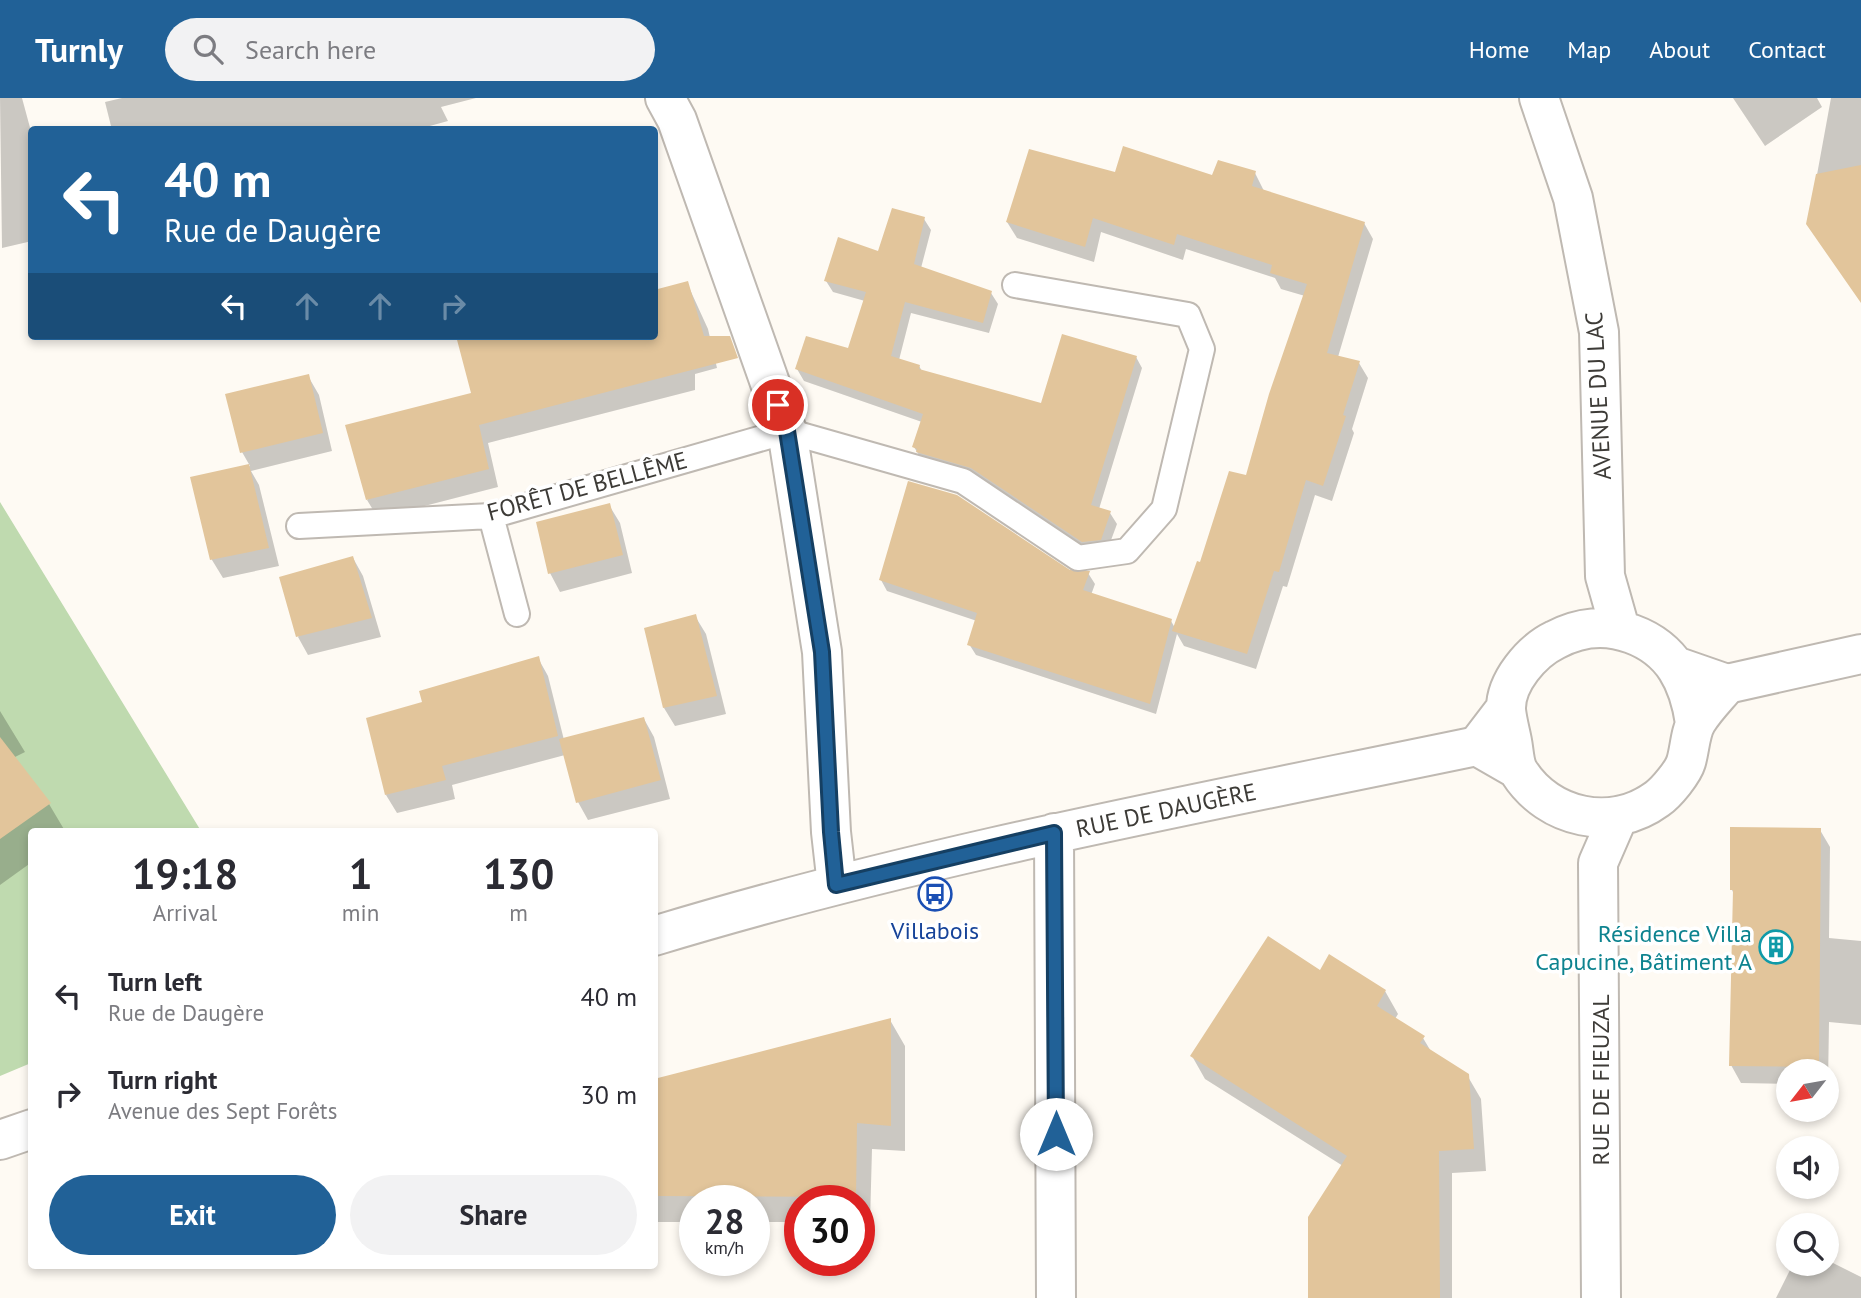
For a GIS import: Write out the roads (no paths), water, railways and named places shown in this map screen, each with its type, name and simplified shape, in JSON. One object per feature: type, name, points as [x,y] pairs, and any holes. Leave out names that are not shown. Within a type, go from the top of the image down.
[{"type":"street","points":[[666,98],[677,120],[787,431],[822,652],[836,885]]},
{"type":"street","name":"AVENUE DU LAC","points":[[1539,98],[1573,198],[1599,332],[1605,576],[1620,629]]},
{"type":"street","points":[[1568,633],[1605,576]]},
{"type":"street","points":[[1678,667],[1690,694],[1695,723],[1685,765],[1658,799],[1618,817],[1589,818],[1561,810],[1536,793],[1517,769],[1477,746],[1506,708],[1512,684],[1527,662],[1545,645],[1568,633],[1593,628],[1620,629],[1642,637],[1678,667],[1727,684],[1861,654]]},
{"type":"street","points":[[1695,723],[1727,684]]},
{"type":"street","points":[[1506,708],[1517,769]]},
{"type":"street","name":"RUE DE DAUGÈRE","points":[[658,935],[836,885],[1054,833],[1477,746]]},
{"type":"street","points":[[1561,810],[1598,863]]},
{"type":"street","name":"RUE DE FIEUZAL","points":[[1601,1298],[1598,863],[1618,817]]},
{"type":"street","points":[[1054,833],[1056,1298]]},
{"type":"street","points":[[0,1140],[28,1130]]},
{"type":"lane","points":[[787,431],[963,481],[1078,558],[1127,551],[1164,509],[1202,349],[1188,315],[1014,285]]},
{"type":"lane","name":"FORÊT DE BELLÊME","points":[[299,526],[491,516],[787,431]]},
{"type":"lane","points":[[491,516],[517,614]]},
{"type":"place","name":"Villabois","points":[[935,894]]},
{"type":"place","name":"Résidence Villa Capucine, Bâtiment A","points":[[1776,947]]}]
